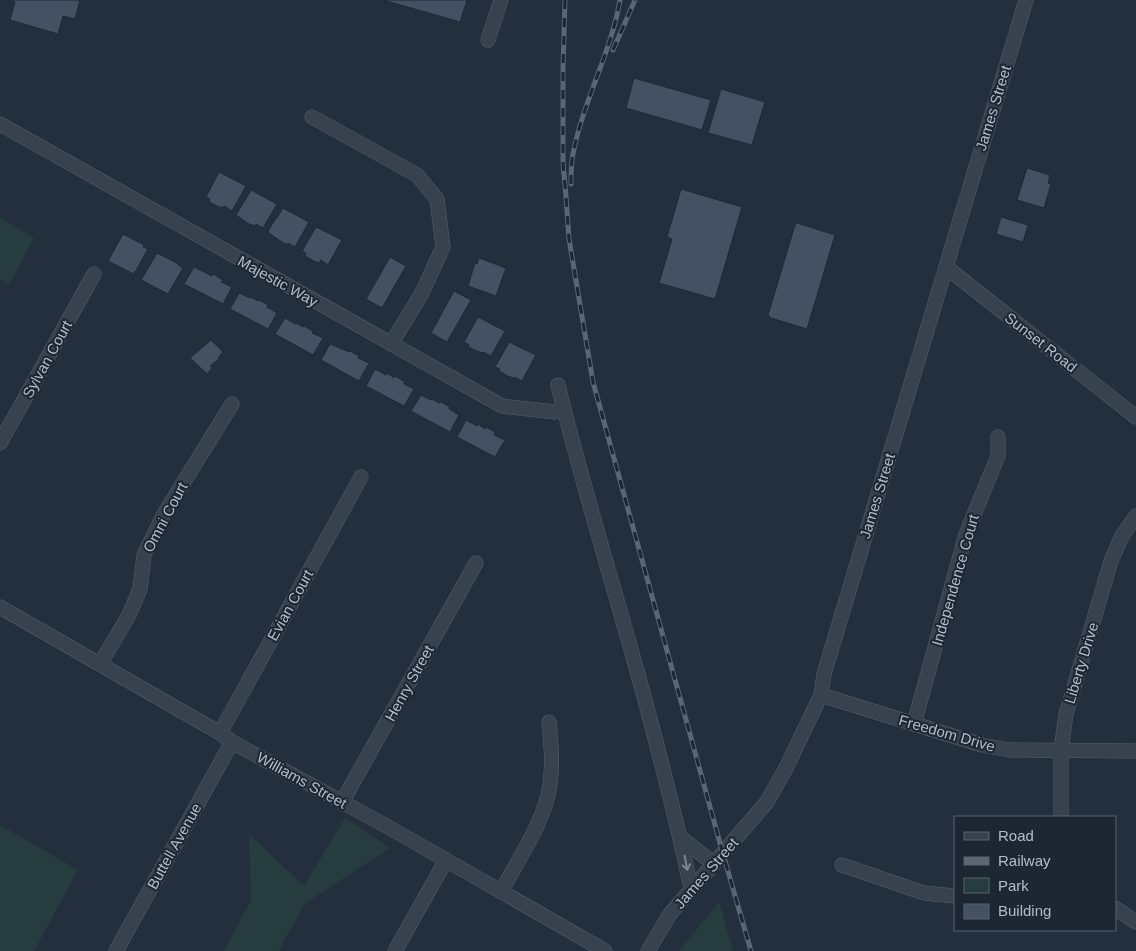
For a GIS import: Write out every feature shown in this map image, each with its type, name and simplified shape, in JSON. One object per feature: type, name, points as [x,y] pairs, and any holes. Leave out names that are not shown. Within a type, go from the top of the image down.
[{"type":"street","points":[[488,40],[501,0]]},
{"type":"street","name":"James Street","points":[[648,951],[670,914],[767,802],[786,768],[821,695],[824,674],[1026,0]]},
{"type":"street","points":[[312,117],[417,175],[437,199],[443,247],[422,293],[391,344]]},
{"type":"street","name":"Majestic Way","points":[[0,124],[502,406],[555,412],[564,410]]},
{"type":"street","name":"Sunset Road","points":[[946,267],[1136,417]]},
{"type":"street","name":"Sylvan Court","points":[[0,443],[94,274]]},
{"type":"street","points":[[558,385],[586,494],[639,677],[681,838],[691,888]]},
{"type":"street","name":"Omni Court","points":[[100,664],[129,615],[140,588],[144,554],[164,514],[232,404]]},
{"type":"street","name":"Independence Court","points":[[914,724],[966,534],[998,456],[998,437]]},
{"type":"street","name":"Evian Court","points":[[220,733],[361,478]]},
{"type":"street","name":"Liberty Drive","points":[[1061,816],[1061,750],[1066,714],[1112,561],[1122,536],[1136,516]]},
{"type":"street","name":"Henry Street","points":[[342,802],[476,563]]},
{"type":"street","name":"Williams Street","points":[[0,607],[220,733],[232,742],[446,860],[605,951]]},
{"type":"street","name":"Freedom Drive","points":[[821,695],[982,745],[1009,750],[1136,751]]},
{"type":"street","points":[[501,892],[542,815],[550,786],[552,755],[549,722]]},
{"type":"street","name":"Buttell Avenue","points":[[116,951],[232,742]]},
{"type":"street","points":[[681,838],[714,864]]},
{"type":"street","points":[[395,951],[446,860]]},
{"type":"street","points":[[842,865],[924,894],[954,896]]},
{"type":"street","points":[[1116,909],[1136,922]]},
{"type":"green space","points":[[0,217],[34,238],[9,285],[0,279]]},
{"type":"green space","points":[[345,818],[390,848],[304,904],[279,951],[224,951],[251,900],[249,834],[304,886]]},
{"type":"green space","points":[[0,825],[78,870],[34,951],[0,951]]},
{"type":"green space","points":[[719,902],[733,951],[679,951]]},
{"type":"building","points":[[7,0],[80,0],[75,19],[63,16],[58,34],[10,20],[15,2]]},
{"type":"building","points":[[383,0],[467,0],[460,22]]},
{"type":"building","points":[[634,78],[711,100],[702,130],[626,108]]},
{"type":"building","points":[[721,89],[765,102],[752,145],[708,133]]},
{"type":"building","points":[[1027,168],[1050,175],[1048,183],[1051,184],[1044,208],[1017,200]]},
{"type":"building","points":[[219,172],[246,186],[232,211],[224,206],[223,208],[209,202],[210,199],[206,197]]},
{"type":"building","points":[[681,189],[742,207],[715,299],[659,283],[672,239],[667,237]]},
{"type":"building","points":[[251,190],[277,204],[263,228],[256,224],[255,226],[249,224],[236,215]]},
{"type":"building","points":[[283,208],[309,222],[295,247],[288,243],[287,245],[268,231]]},
{"type":"building","points":[[1001,217],[1028,225],[1023,242],[996,234]]},
{"type":"building","points":[[797,223],[835,235],[807,329],[771,318],[768,315]]},
{"type":"building","points":[[316,227],[342,240],[328,265],[321,260],[319,263],[314,261],[305,256],[306,253],[302,251]]},
{"type":"building","points":[[123,234],[148,249],[134,274],[108,261]]},
{"type":"building","points":[[157,253],[183,268],[168,294],[141,280]]},
{"type":"building","points":[[390,257],[406,266],[382,308],[366,299]]},
{"type":"building","points":[[479,258],[506,268],[496,296],[468,286],[475,263],[477,264]]},
{"type":"building","points":[[194,267],[212,276],[213,274],[223,280],[221,282],[232,287],[223,304],[184,284]]},
{"type":"building","points":[[454,291],[471,300],[447,342],[431,333]]},
{"type":"building","points":[[239,293],[259,300],[277,313],[268,329],[230,309]]},
{"type":"building","points":[[478,317],[505,331],[491,356],[468,347],[469,345],[464,342]]},
{"type":"building","points":[[285,318],[295,324],[304,326],[313,331],[312,333],[323,338],[313,355],[275,334]]},
{"type":"building","points":[[211,340],[223,352],[219,359],[210,366],[212,368],[207,374],[190,358]]},
{"type":"building","points":[[509,342],[536,355],[522,381],[508,376],[495,367]]},
{"type":"building","points":[[330,344],[350,351],[359,356],[358,358],[369,363],[359,381],[321,360]]},
{"type":"building","points":[[375,369],[386,375],[387,373],[394,378],[395,376],[405,382],[404,384],[414,389],[404,406],[366,386]]},
{"type":"building","points":[[421,395],[439,403],[441,402],[459,415],[450,432],[411,411]]},
{"type":"building","points":[[466,420],[477,426],[478,424],[485,429],[486,427],[495,432],[494,435],[505,440],[495,457],[457,437]]},
{"type":"railway","points":[[565,0],[563,163],[569,239],[593,382],[751,951]]},
{"type":"railway","points":[[571,184],[573,154],[583,115],[610,39],[620,0]]},
{"type":"railway","points":[[613,50],[635,0]]}]
